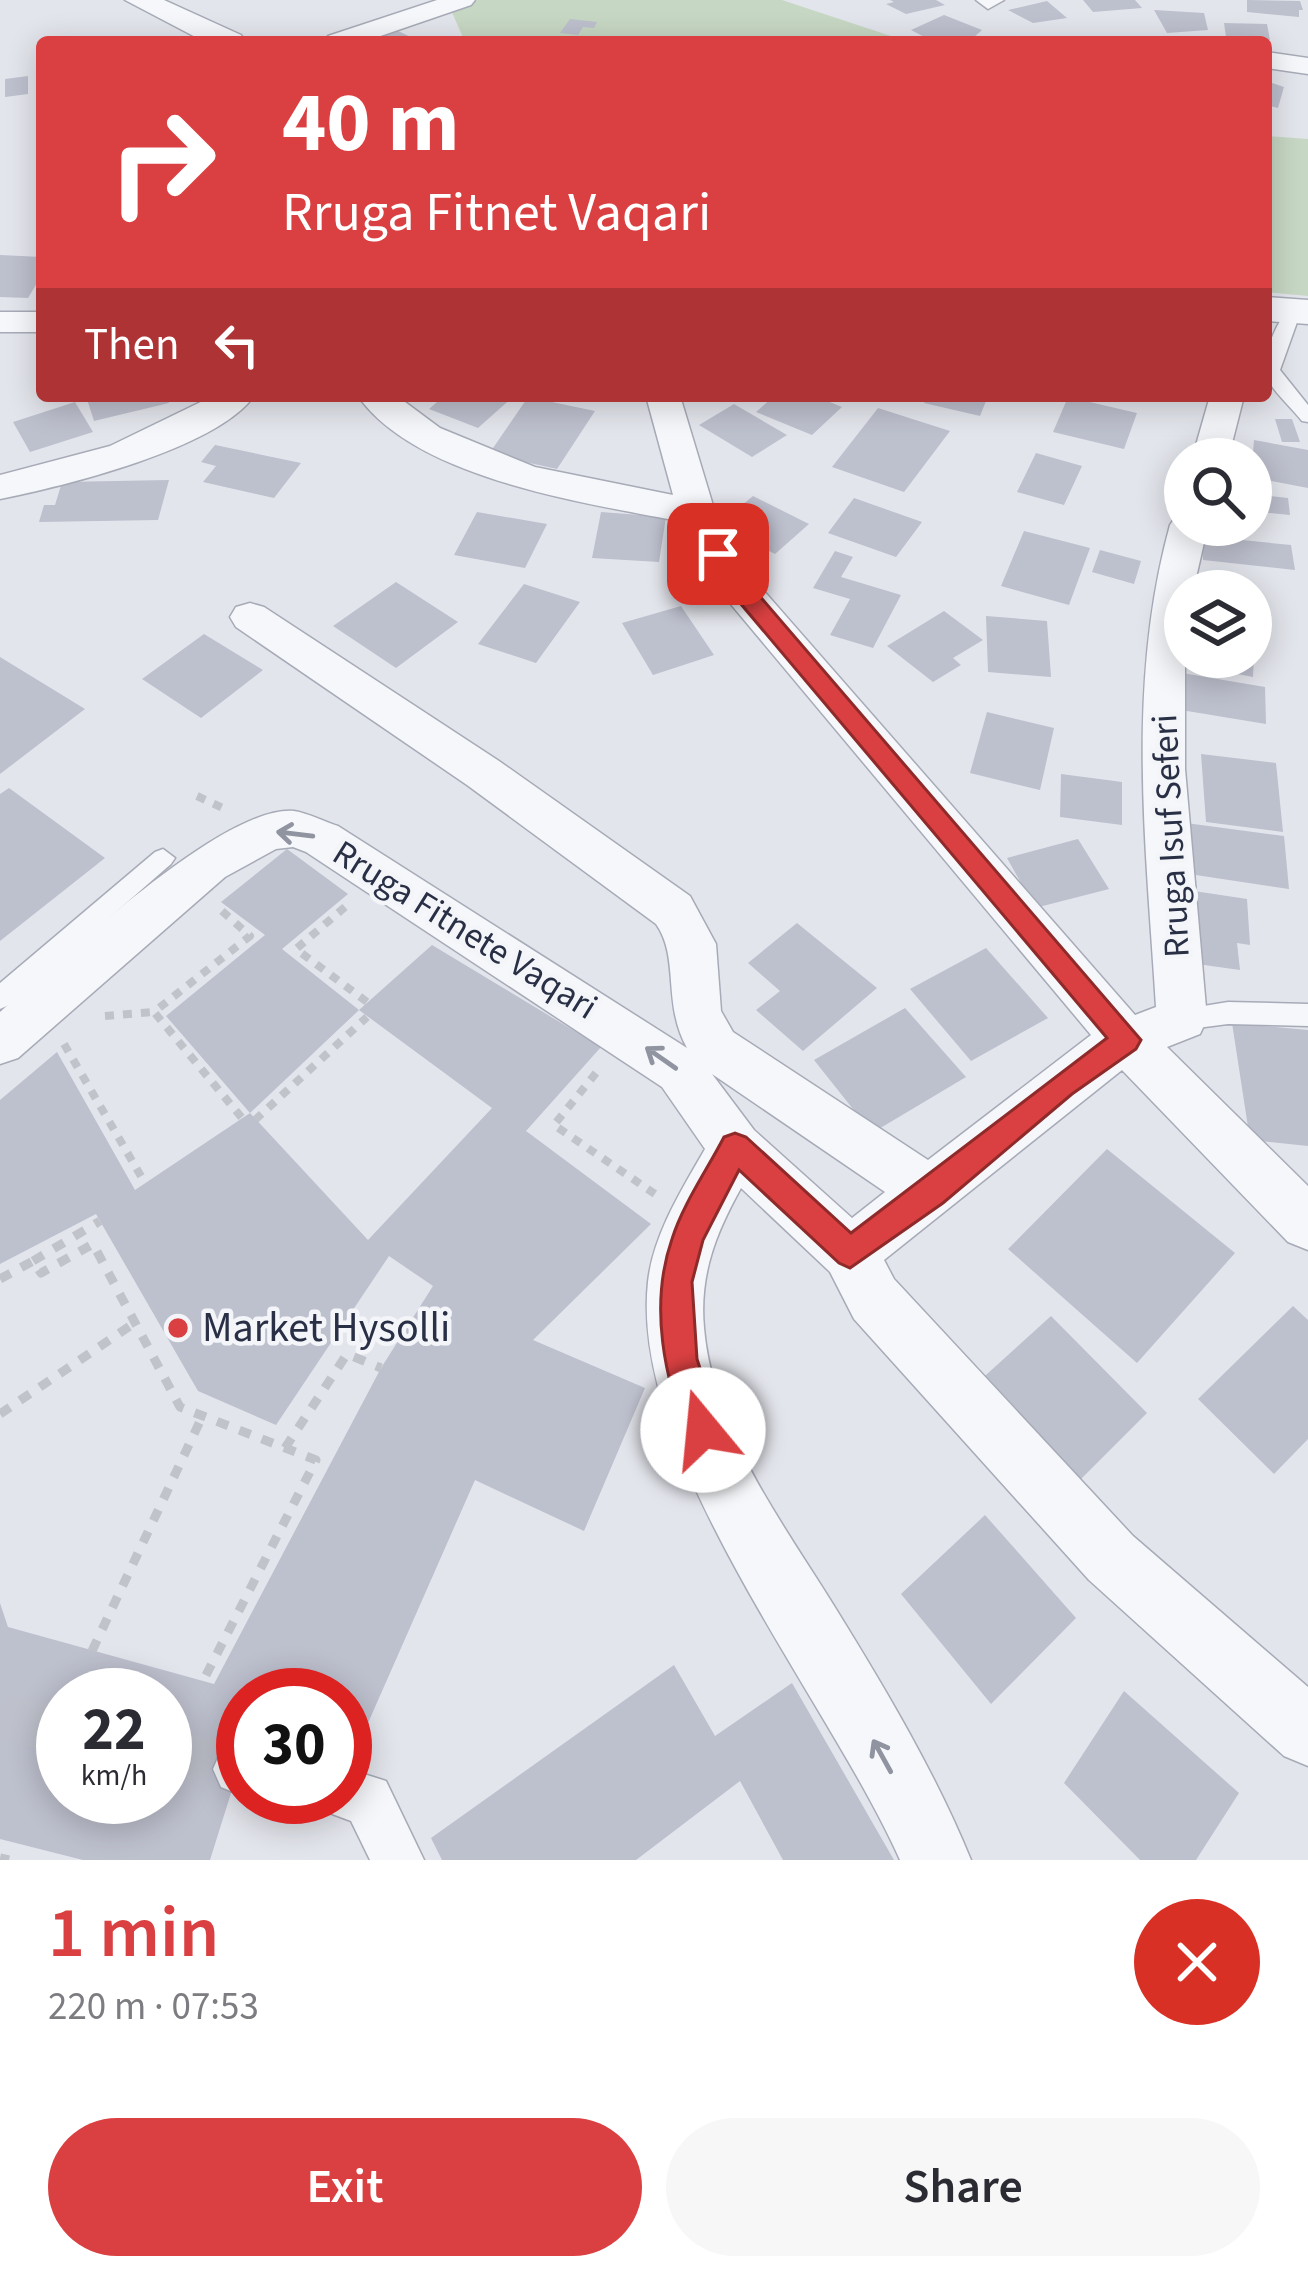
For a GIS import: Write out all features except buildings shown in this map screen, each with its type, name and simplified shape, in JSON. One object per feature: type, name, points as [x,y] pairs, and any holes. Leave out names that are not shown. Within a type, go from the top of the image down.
[{"type":"street","points":[[140,0],[217,36]]},
{"type":"street","points":[[355,36],[462,0]]},
{"type":"street","points":[[1272,61],[1308,66]]},
{"type":"street","points":[[0,322],[36,322]]},
{"type":"street","points":[[0,487],[49,478],[140,447],[225,402]]},
{"type":"street","points":[[383,402],[428,436],[488,463],[560,484],[696,512]]},
{"type":"street","points":[[665,402],[696,512],[743,592],[1126,1040],[1308,1224]]},
{"type":"street","points":[[1216,438],[1225,402]]},
{"type":"street","name":"Rruga Isuf Seferi","points":[[1182,546],[1172,575],[1162,641],[1182,1019]]},
{"type":"street","points":[[250,617],[427,734],[673,910],[693,942],[692,1008],[715,1048],[932,1193]]},
{"type":"street","name":"Rruga Fitnete Vaqari","points":[[0,1042],[21,1003],[176,870],[222,856],[267,833],[294,829],[322,839],[680,1071],[735,1147],[850,1252],[887,1315],[1112,1558],[1308,1732]]},
{"type":"street","points":[[850,1252],[1126,1040],[1182,1019]]},
{"type":"street","points":[[735,1147],[695,1222],[676,1282],[681,1359],[703,1430],[733,1500],[825,1654],[936,1860]]},
{"type":"street","points":[[372,1807],[397,1860]]},
{"type":"lane","points":[[1272,367],[1289,311]]},
{"type":"lane","points":[[1272,371],[1308,417]]},
{"type":"lane","points":[[1182,1019],[1228,1013],[1308,1015]]},
{"type":"path","points":[[176,870],[250,936],[154,1012],[242,1118]]},
{"type":"path","points":[[348,904],[296,949],[368,1002]]},
{"type":"path","points":[[21,1003],[145,1183]]},
{"type":"path","points":[[256,1120],[368,1017]]},
{"type":"path","points":[[604,1063],[554,1125],[695,1222]]},
{"type":"path","points":[[0,1279],[100,1222]]},
{"type":"path","points":[[34,1261],[41,1273],[93,1244],[180,1406],[316,1460],[203,1681]]},
{"type":"path","points":[[0,1414],[136,1322]]},
{"type":"path","points":[[285,1448],[347,1354],[381,1368]]},
{"type":"path","points":[[92,1651],[202,1417]]},
{"type":"green space","points":[[478,0],[782,0],[891,36],[462,36],[451,10]]},
{"type":"green space","points":[[1272,136],[1308,139],[1308,296],[1272,293]]},
{"type":"tunnel","points":[[0,1716],[36,1724]]},
{"type":"tunnel","points":[[192,1758],[216,1764]]},
{"type":"place","name":"Market Hysolli","points":[[178,1328]]},
{"type":"route","points":[[703,1430],[681,1359],[676,1282],[688,1237],[735,1147],[850,1252],[1126,1040],[743,592],[718,554]]}]
